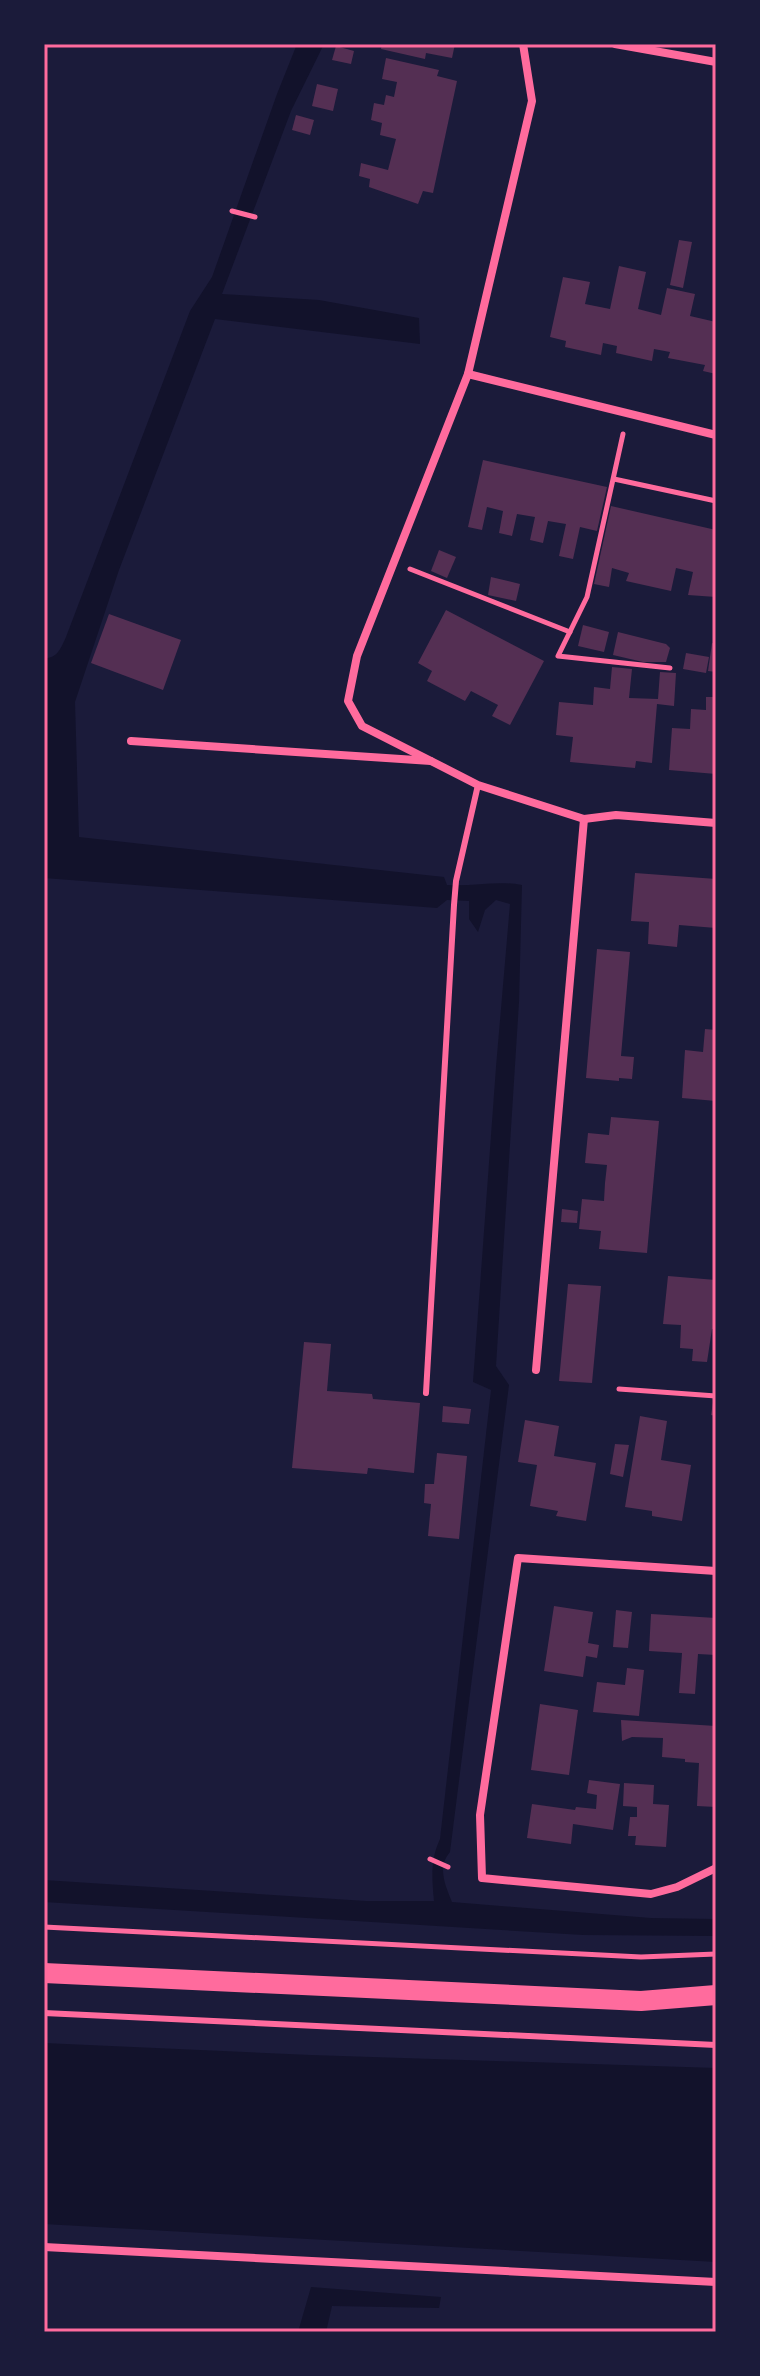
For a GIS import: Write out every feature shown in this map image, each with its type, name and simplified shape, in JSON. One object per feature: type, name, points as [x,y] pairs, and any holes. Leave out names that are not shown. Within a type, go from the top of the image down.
[{"type":"main road","points":[[44,1973],[641,2001],[716,1995]]},
{"type":"street","points":[[523,44],[532,101],[468,374],[357,656],[348,701],[362,726],[478,785],[584,819],[616,815],[716,823]]},
{"type":"street","points":[[615,44],[716,62]]},
{"type":"street","points":[[468,374],[716,435]]},
{"type":"street","points":[[131,741],[431,761]]},
{"type":"street","points":[[536,1370],[584,819]]},
{"type":"street","points":[[716,1571],[518,1558],[480,1815],[482,1878],[651,1894],[677,1887],[716,1868]]},
{"type":"street","points":[[44,2247],[716,2282]]},
{"type":"lane","points":[[426,1393],[456,881],[478,785]]},
{"type":"lane","points":[[44,2013],[716,2045]]},
{"type":"path","points":[[232,211],[255,217]]},
{"type":"path","points":[[628,413],[587,597],[558,656],[670,668]]},
{"type":"path","points":[[614,479],[716,501]]},
{"type":"path","points":[[394,563],[570,632]]},
{"type":"path","points":[[619,1389],[716,1396]]},
{"type":"path","points":[[430,1859],[448,1867]]},
{"type":"path","points":[[44,1927],[641,1957],[716,1954]]},
{"type":"shaded area","points":[[297,44],[324,44],[291,111],[222,294],[319,300],[419,318],[420,344],[215,319],[119,570],[75,702],[79,837],[444,877],[447,885],[522,885],[519,1002],[496,1366],[509,1385],[450,1852],[444,1864],[444,1876],[452,1902],[651,1918],[716,1919],[716,1936],[583,1935],[44,1902],[44,1880],[366,1901],[434,1901],[433,1862],[440,1839],[491,1390],[473,1382],[510,904],[496,900],[485,910],[478,932],[469,919],[469,901],[447,900],[437,908],[44,878],[44,658],[55,655],[66,637],[190,311],[212,277]]},
{"type":"shaded area","points":[[44,2043],[716,2068],[716,2262],[44,2224]]},
{"type":"shaded area","points":[[311,2287],[441,2297],[439,2308],[332,2306],[326,2332],[298,2332]]},
{"type":"building","points":[[382,44],[455,44],[452,58],[426,53],[425,59],[381,49]]},
{"type":"building","points":[[336,46],[354,51],[351,64],[332,60]]},
{"type":"building","points":[[386,58],[439,70],[437,76],[457,81],[433,193],[423,191],[418,204],[369,187],[370,179],[359,176],[361,163],[388,170],[396,139],[380,135],[382,123],[371,120],[374,103],[384,105],[386,95],[394,97],[397,82],[382,79]]},
{"type":"building","points":[[317,84],[338,89],[333,111],[312,106]]},
{"type":"building","points":[[296,115],[314,120],[310,135],[292,130]]},
{"type":"building","points":[[679,240],[692,242],[683,288],[670,285]]},
{"type":"building","points":[[619,266],[646,272],[638,309],[661,315],[667,288],[695,294],[690,316],[716,322],[716,374],[703,371],[705,365],[668,358],[670,352],[654,349],[652,361],[616,353],[617,346],[603,343],[601,355],[565,347],[566,341],[550,337],[563,277],[590,282],[585,304],[610,309]]},
{"type":"building","points":[[483,460],[607,487],[597,531],[580,527],[573,559],[559,556],[566,524],[548,521],[543,543],[530,540],[535,517],[517,514],[512,536],[499,533],[503,511],[487,507],[482,530],[468,527]]},
{"type":"building","points":[[611,506],[716,530],[716,597],[688,595],[693,572],[676,568],[671,591],[626,581],[629,573],[612,568],[609,587],[594,584]]},
{"type":"building","points":[[439,550],[456,557],[447,578],[431,571]]},
{"type":"building","points":[[491,577],[520,584],[516,601],[488,595]]},
{"type":"building","points":[[446,610],[544,661],[510,725],[492,716],[498,705],[471,691],[465,701],[427,681],[432,671],[418,663]]},
{"type":"building","points":[[109,614],[181,640],[163,690],[91,663]]},
{"type":"building","points":[[583,625],[609,632],[604,652],[578,646]]},
{"type":"building","points":[[618,632],[666,644],[670,648],[666,662],[643,662],[613,655]]},
{"type":"building","points":[[712,643],[716,644],[716,672],[708,671]]},
{"type":"building","points":[[686,653],[709,657],[706,673],[683,669]]},
{"type":"building","points":[[612,667],[632,669],[629,698],[658,699],[660,672],[676,673],[674,706],[657,704],[652,763],[636,761],[635,768],[570,762],[573,737],[556,735],[559,702],[593,705],[594,687],[610,689]]},
{"type":"building","points":[[706,697],[716,697],[716,774],[669,770],[672,728],[690,729],[691,709],[706,710]]},
{"type":"building","points":[[635,873],[716,879],[716,928],[679,925],[677,947],[648,944],[649,922],[631,921]]},
{"type":"building","points":[[597,949],[630,952],[621,1056],[634,1057],[632,1079],[586,1078]]},
{"type":"building","points":[[705,1029],[716,1030],[716,1101],[682,1098],[685,1050],[703,1052]]},
{"type":"building","points":[[611,1117],[659,1121],[647,1253],[599,1249],[601,1231],[579,1229],[582,1199],[604,1201],[607,1165],[585,1163],[588,1133],[609,1135]]},
{"type":"building","points":[[562,1209],[578,1211],[577,1223],[561,1222]]},
{"type":"building","points":[[668,1276],[716,1280],[716,1329],[712,1329],[707,1362],[692,1361],[693,1349],[680,1348],[681,1325],[663,1324]]},
{"type":"building","points":[[568,1284],[601,1286],[592,1383],[559,1381]]},
{"type":"building","points":[[304,1342],[331,1344],[327,1391],[372,1394],[373,1399],[420,1403],[414,1473],[368,1468],[367,1474],[292,1468]]},
{"type":"building","points":[[716,1396],[716,1416],[711,1415]]},
{"type":"building","points":[[443,1406],[471,1409],[469,1424],[442,1422]]},
{"type":"building","points":[[640,1416],[667,1421],[661,1460],[691,1465],[682,1521],[652,1516],[652,1511],[625,1507]]},
{"type":"building","points":[[525,1420],[559,1426],[554,1456],[596,1463],[586,1521],[556,1516],[558,1511],[530,1506],[537,1465],[518,1462]]},
{"type":"building","points":[[615,1444],[629,1445],[623,1477],[610,1474]]},
{"type":"building","points":[[437,1453],[467,1456],[459,1539],[428,1536],[431,1504],[424,1503],[425,1484],[434,1484]]},
{"type":"building","points":[[554,1606],[593,1612],[588,1643],[599,1645],[597,1658],[586,1656],[583,1677],[544,1671]]},
{"type":"building","points":[[616,1610],[632,1612],[628,1648],[613,1647]]},
{"type":"building","points":[[651,1614],[716,1618],[716,1655],[698,1654],[695,1694],[679,1693],[682,1653],[649,1651]]},
{"type":"building","points":[[627,1668],[644,1670],[639,1716],[593,1712],[597,1682],[625,1685]]},
{"type":"building","points":[[540,1704],[578,1710],[569,1775],[531,1770]]},
{"type":"building","points":[[621,1720],[716,1726],[716,1807],[697,1806],[699,1763],[662,1757],[663,1738],[632,1737],[622,1741]]},
{"type":"building","points":[[589,1780],[620,1784],[613,1830],[573,1824],[571,1844],[527,1838],[532,1804],[575,1810],[576,1807],[596,1809],[597,1795],[587,1793]]},
{"type":"building","points":[[624,1783],[654,1785],[653,1804],[669,1805],[666,1847],[635,1845],[636,1836],[628,1836],[630,1817],[637,1817],[637,1807],[623,1806]]}]
